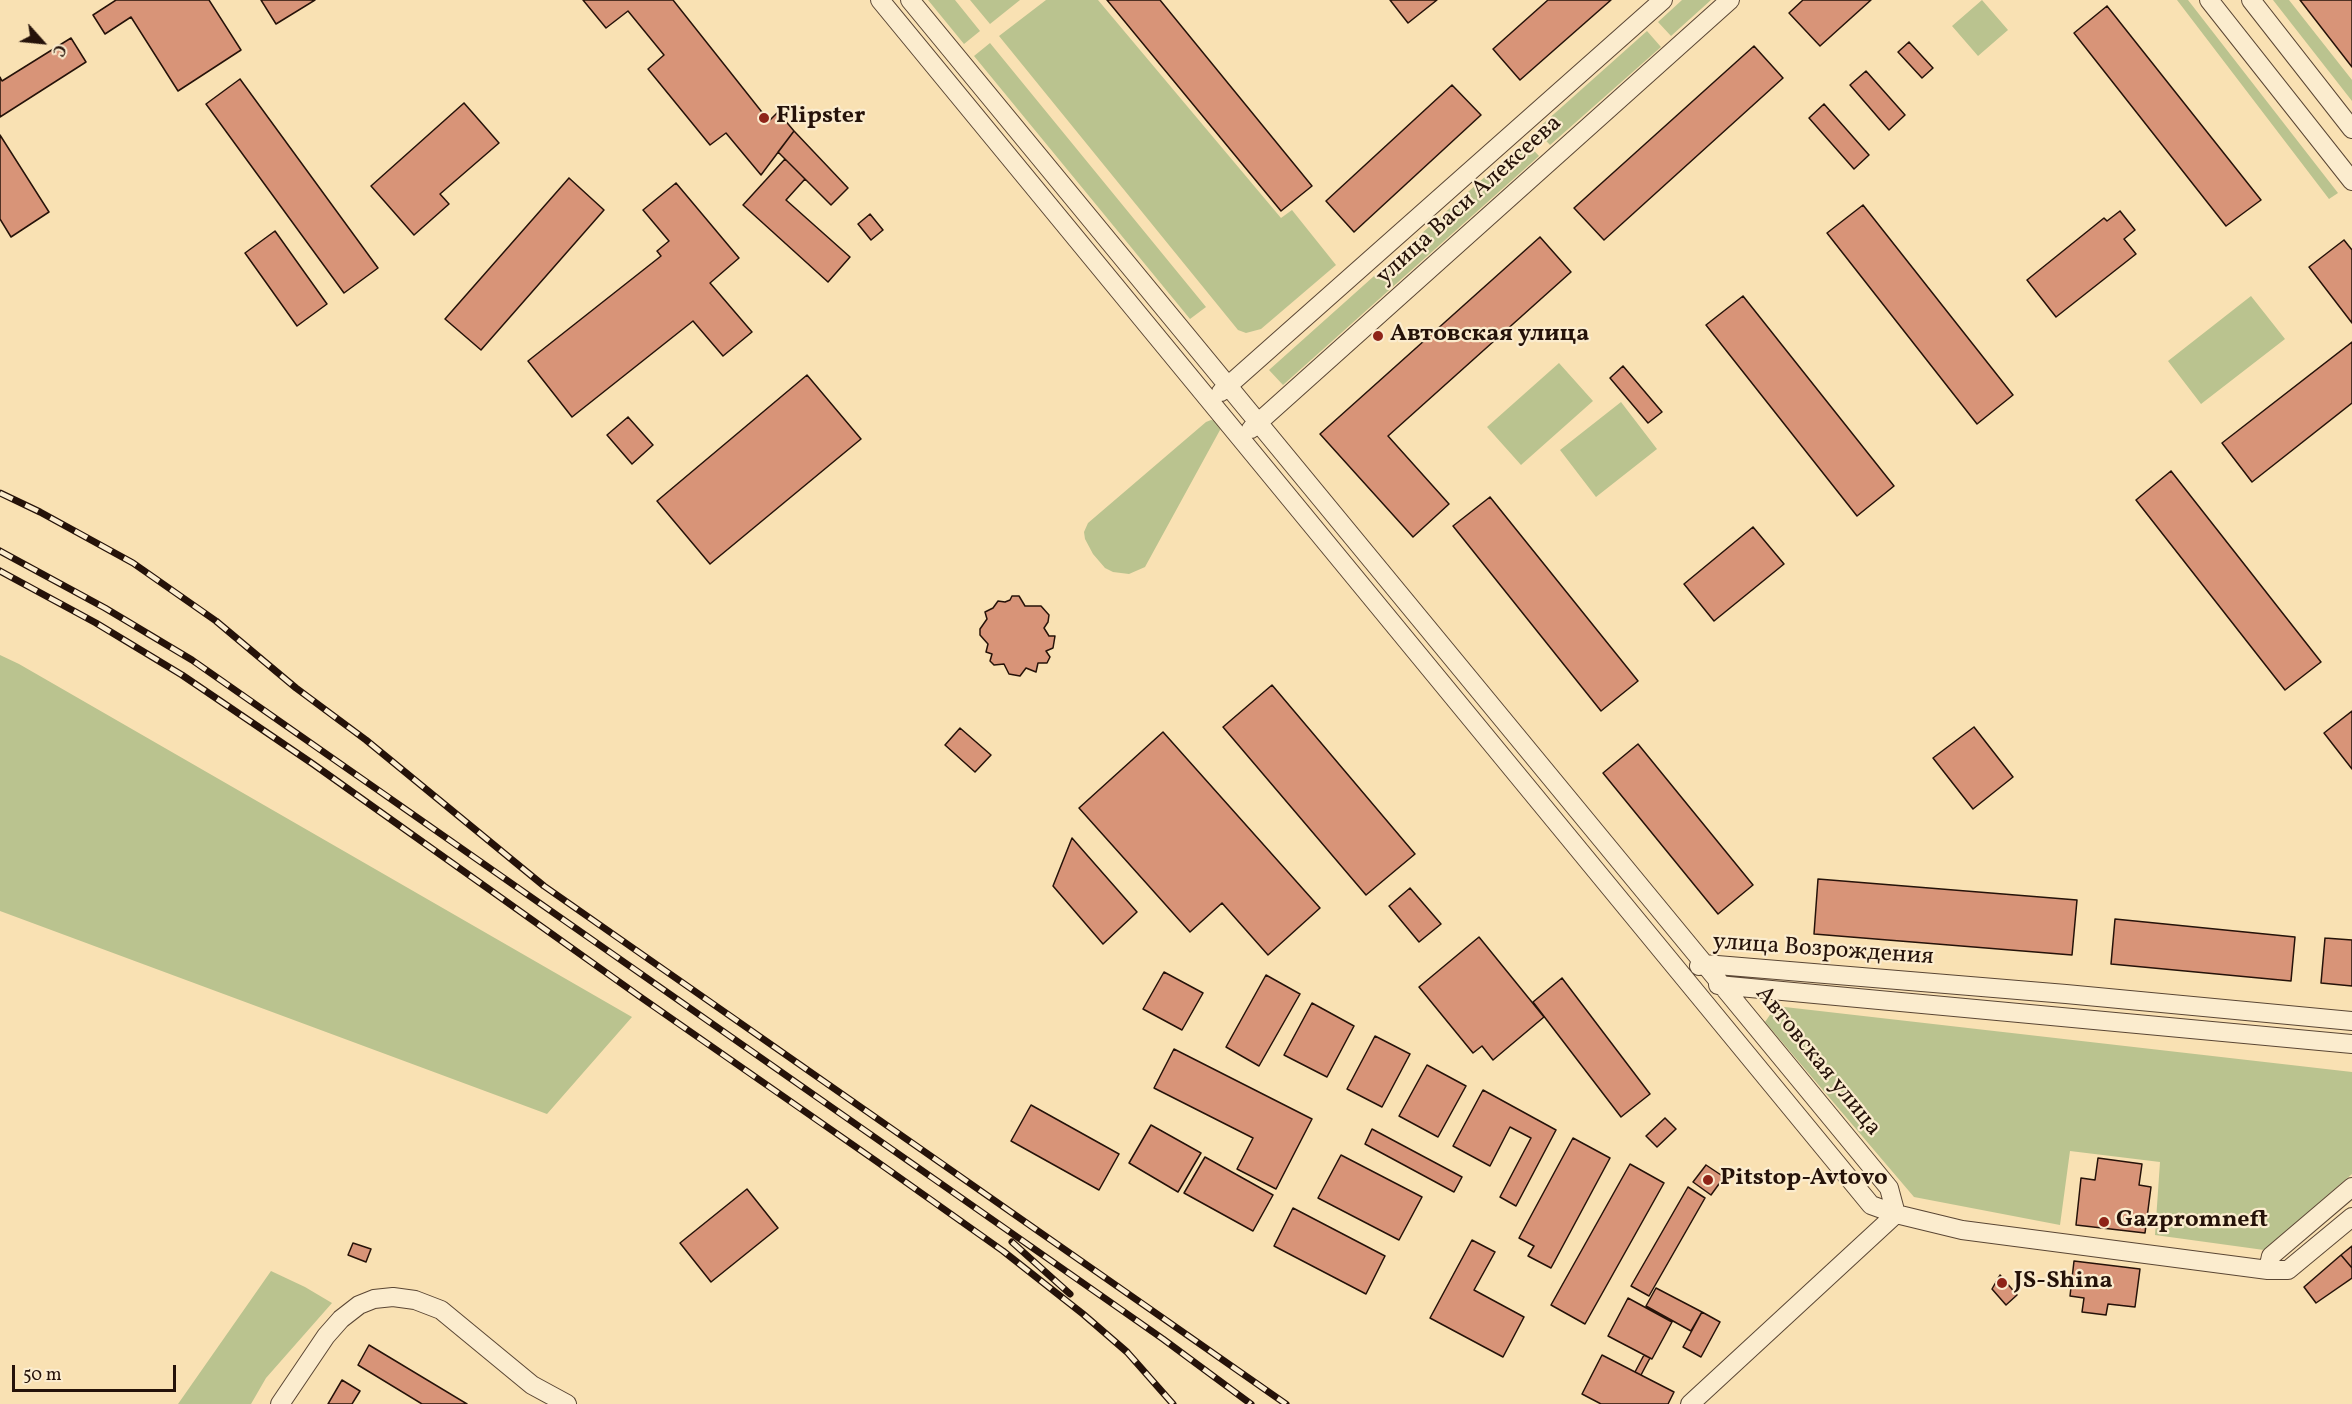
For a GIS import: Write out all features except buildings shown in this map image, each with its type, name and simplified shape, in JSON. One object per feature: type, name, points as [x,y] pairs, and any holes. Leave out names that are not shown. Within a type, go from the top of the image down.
[{"type":"street","name":"Автовская улица","points":[[880,0],[1871,1205],[1896,1214]]},
{"type":"street","name":"Автовская улица","points":[[910,0],[1890,1188],[1896,1214]]},
{"type":"street","name":"улица Васи Алексеева","points":[[1210,401],[1663,0]]},
{"type":"street","name":"улица Васи Алексеева","points":[[1241,438],[1730,0]]},
{"type":"street","points":[[2209,0],[2352,181]]},
{"type":"street","points":[[2251,0],[2352,129]]},
{"type":"street","name":"улица Возрождения","points":[[1680,972],[1705,964],[2125,999],[2352,1021]]},
{"type":"street","name":"улица Возрождения","points":[[1680,972],[1724,987],[2352,1044]]},
{"type":"street","points":[[2268,1270],[2271,1256],[2352,1187]]},
{"type":"street","points":[[1690,1404],[1896,1214],[1962,1230],[2268,1270],[2288,1270],[2352,1217]]},
{"type":"street","points":[[280,1404],[326,1336],[341,1318],[359,1305],[375,1299],[393,1297],[415,1300],[441,1310],[532,1385],[567,1404]]},
{"type":"green space","points":[[928,0],[955,0],[980,31],[964,44]]},
{"type":"green space","points":[[970,0],[1020,0],[990,24]]},
{"type":"green space","points":[[1046,0],[1098,0],[1281,218],[1292,210],[1336,265],[1261,329],[1246,333],[1238,330],[999,36]]},
{"type":"green space","points":[[1682,0],[1711,0],[1671,36],[1658,22]]},
{"type":"green space","points":[[1982,0],[2008,30],[1978,56],[1952,26]]},
{"type":"green space","points":[[2177,0],[2188,0],[2338,193],[2329,199]]},
{"type":"green space","points":[[2273,0],[2289,0],[2352,80],[2352,101]]},
{"type":"green space","points":[[1647,31],[1661,47],[1550,145],[1536,130]]},
{"type":"green space","points":[[990,43],[1206,307],[1190,319],[974,56]]},
{"type":"green space","points":[[1525,141],[1539,156],[1283,385],[1269,370]]},
{"type":"green space","points":[[2251,296],[2285,339],[2201,404],[2168,361]]},
{"type":"green space","points":[[1559,363],[1593,401],[1521,465],[1487,427]]},
{"type":"green space","points":[[1621,402],[1657,449],[1596,497],[1560,450]]},
{"type":"green space","points":[[1211,420],[1217,421],[1220,430],[1145,567],[1129,574],[1113,572],[1105,568],[1093,554],[1085,539],[1084,532],[1088,523]]},
{"type":"green space","points":[[0,655],[632,1017],[547,1114],[0,911]]},
{"type":"green space","points":[[1776,1006],[2352,1072],[2352,1174],[2264,1250],[2155,1235],[2160,1162],[2070,1151],[2060,1225],[1914,1197],[1765,1022]]},
{"type":"green space","points":[[271,1271],[332,1303],[266,1378],[251,1404],[178,1404]]},
{"type":"railway","points":[[0,493],[40,512],[133,563],[216,621],[296,688],[366,740],[544,886],[1286,1404]]},
{"type":"railway","points":[[0,551],[105,608],[192,660],[1163,1339],[1251,1404]]},
{"type":"railway","points":[[0,571],[96,623],[182,675],[313,764],[1003,1251],[1127,1352],[1173,1404]]},
{"type":"railway","points":[[1012,1242],[1070,1294]]},
{"type":"place","name":"Flipster","points":[[764,118]]},
{"type":"place","name":"Автовская улица","points":[[1378,336]]},
{"type":"place","name":"Pitstop-Avtovo","points":[[1708,1180]]},
{"type":"place","name":"Gazpromneft","points":[[2104,1222]]},
{"type":"place","name":"JS-Shina","points":[[2002,1283]]}]
